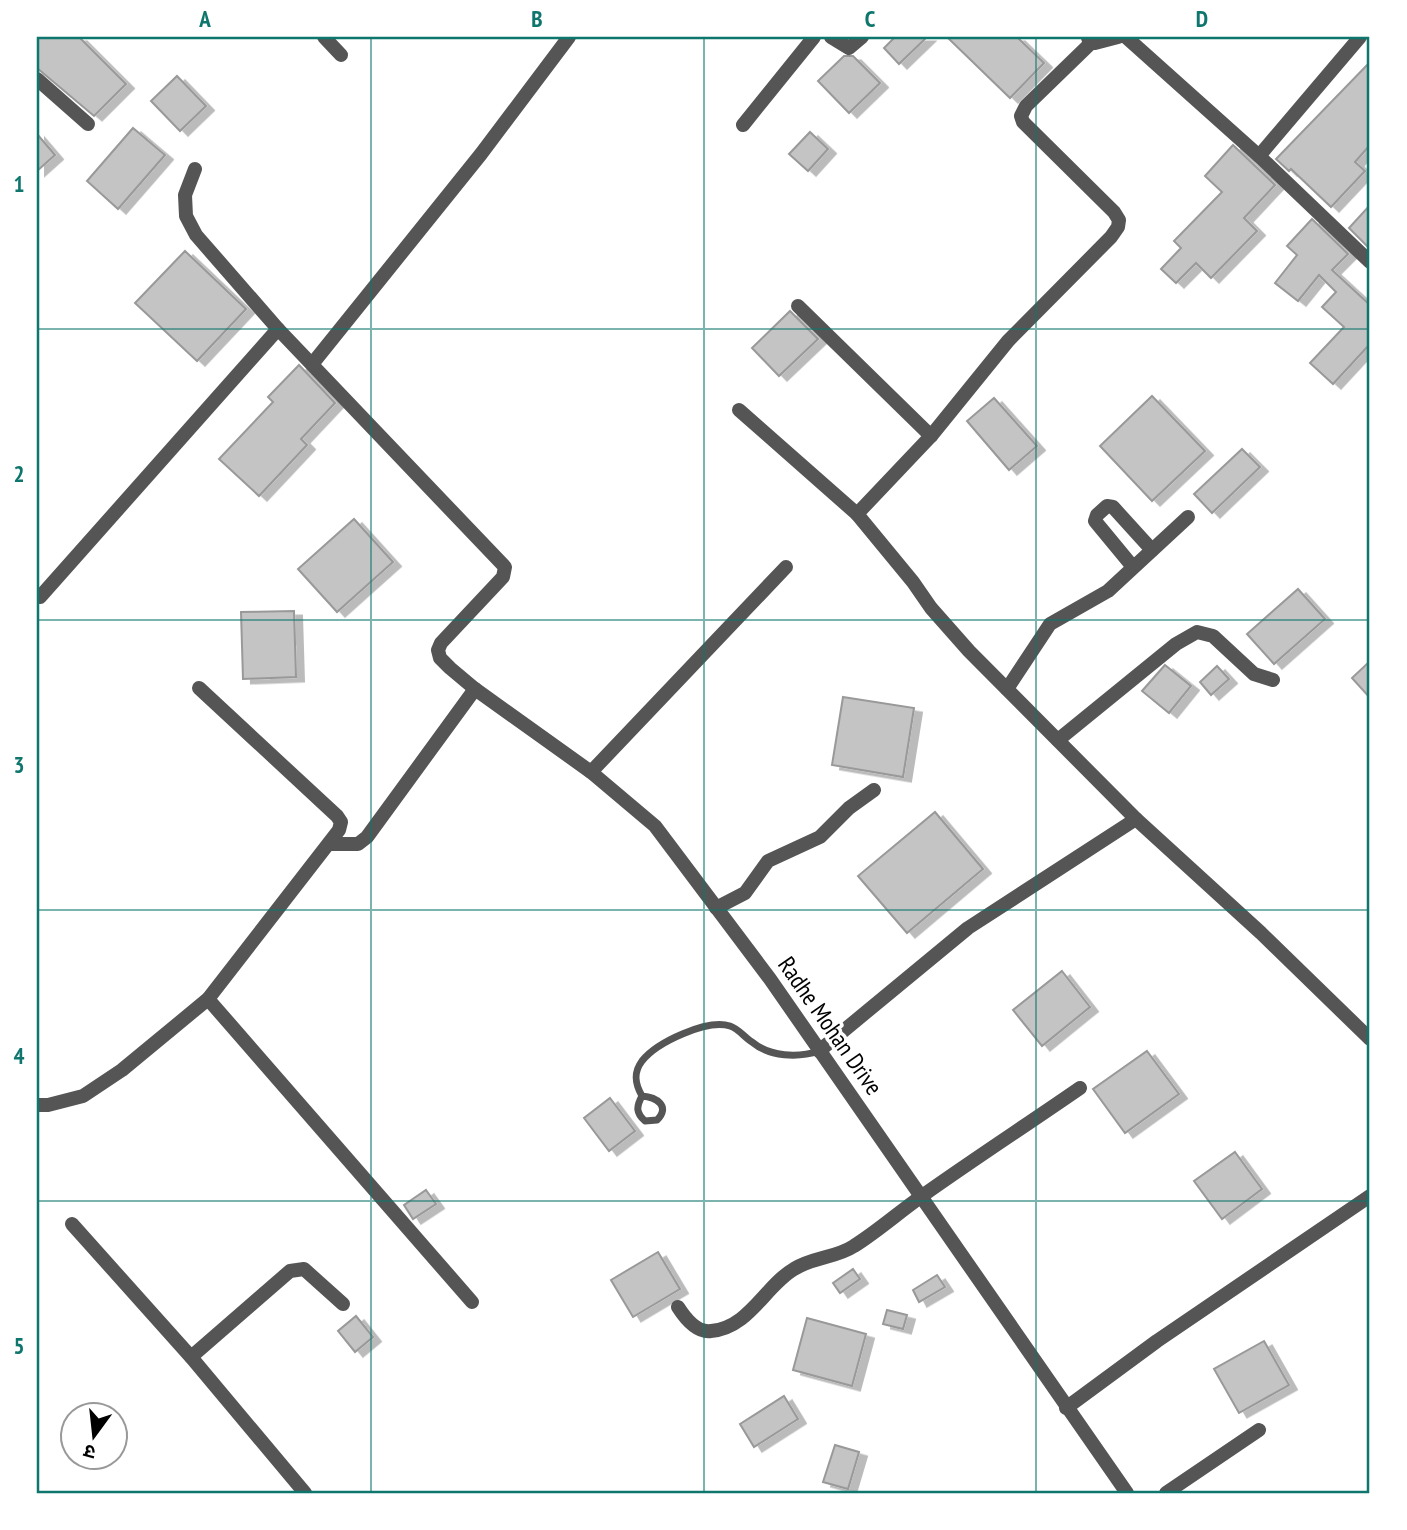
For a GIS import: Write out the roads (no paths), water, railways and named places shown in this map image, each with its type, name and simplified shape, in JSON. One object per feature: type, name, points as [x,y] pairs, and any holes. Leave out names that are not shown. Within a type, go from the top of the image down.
[{"type":"street","points":[[324,37],[341,55]]},
{"type":"street","points":[[195,169],[185,190],[186,216],[191,227],[278,329],[313,363],[481,154],[569,37]]},
{"type":"street","points":[[743,125],[814,37]]},
{"type":"street","points":[[831,37],[849,48],[862,37]]},
{"type":"street","points":[[857,514],[930,436],[1008,341],[1118,228],[1119,220],[1114,212],[1023,122],[1021,116],[1026,106],[1089,40],[1118,37]]},
{"type":"street","points":[[1126,37],[1259,156],[1370,262]]},
{"type":"street","points":[[1259,156],[1360,37]]},
{"type":"street","points":[[37,79],[88,124]]},
{"type":"street","points":[[798,306],[930,436]]},
{"type":"street","points":[[40,597],[278,329]]},
{"type":"street","name":"Radhe Mohan Drive","points":[[313,363],[505,566],[503,577],[441,643],[438,650],[440,658],[475,688],[591,772],[654,826],[770,979],[1127,1493]]},
{"type":"street","points":[[739,410],[857,514],[931,608],[1007,689],[1136,819],[1261,933],[1370,1039]]},
{"type":"street","points":[[1133,568],[1094,521],[1097,515],[1107,506],[1113,507],[1152,550]]},
{"type":"street","points":[[1007,689],[1050,624],[1108,591],[1188,517]]},
{"type":"street","points":[[591,772],[786,567]]},
{"type":"street","points":[[1058,740],[1176,644],[1196,632],[1213,636],[1254,674],[1273,680]]},
{"type":"street","points":[[37,1105],[48,1105],[83,1096],[122,1070],[208,999],[339,830],[341,822],[337,816],[200,688]]},
{"type":"street","points":[[329,844],[358,844],[367,837],[475,688]]},
{"type":"street","points":[[716,908],[745,893],[768,861],[813,842],[849,808],[874,790]]},
{"type":"street","points":[[819,1051],[968,928],[1136,819]]},
{"type":"street","points":[[208,999],[472,1302]]},
{"type":"street","points":[[678,1307],[694,1326],[705,1331],[721,1329],[751,1311],[793,1269],[852,1247],[921,1196],[1080,1088]]},
{"type":"street","points":[[1066,1408],[1157,1341],[1370,1196]]},
{"type":"street","points":[[72,1224],[191,1357],[305,1493]]},
{"type":"street","points":[[191,1357],[290,1271],[304,1269],[343,1304]]},
{"type":"street","points":[[1166,1493],[1259,1430]]},
{"type":"lane","points":[[642,1096],[635,1079],[639,1065],[646,1056],[679,1035],[715,1025],[732,1026],[757,1046],[786,1055],[805,1056],[819,1051]]}]
